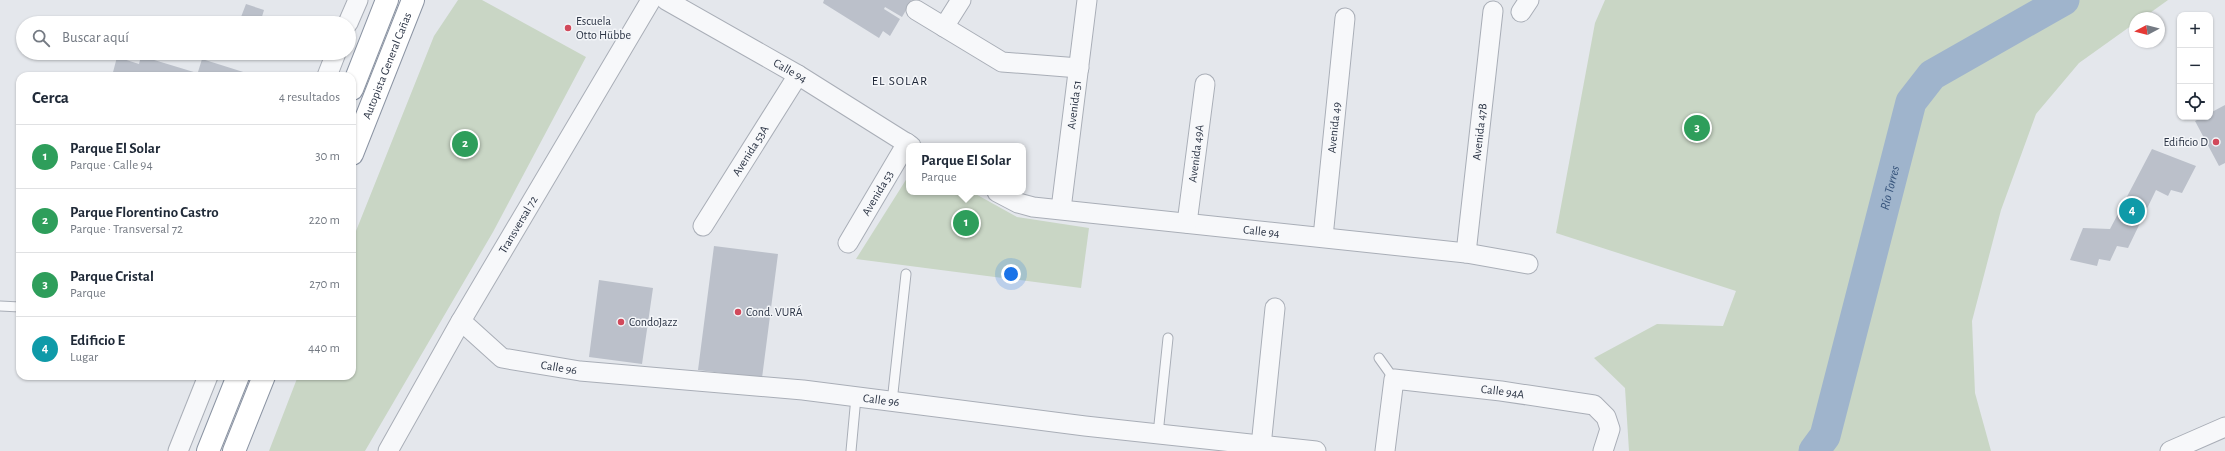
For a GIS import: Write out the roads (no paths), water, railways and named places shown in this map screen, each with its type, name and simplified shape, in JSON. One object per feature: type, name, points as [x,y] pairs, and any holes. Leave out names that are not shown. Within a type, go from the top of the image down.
[{"type":"highway","name":"Autopista General Cañas","points":[[356,79],[387,0]]},
{"type":"highway","name":"Autopista General Cañas","points":[[356,144],[414,3]]},
{"type":"highway","points":[[208,451],[236,380]]},
{"type":"highway","points":[[234,451],[262,380]]},
{"type":"street","points":[[351,16],[358,0]]},
{"type":"street","name":"Transversal 72","points":[[388,451],[461,321],[651,0]]},
{"type":"street","name":"Calle 94","points":[[666,0],[798,75],[906,143]]},
{"type":"street","points":[[944,27],[961,0]]},
{"type":"street","name":"Avenida 51","points":[[1061,209],[1087,0]]},
{"type":"street","points":[[916,10],[1002,62],[1079,68]]},
{"type":"street","name":"Avenida 47B","points":[[1466,253],[1493,11]]},
{"type":"street","name":"Avenida 49","points":[[1323,237],[1345,18]]},
{"type":"street","points":[[329,72],[333,60]]},
{"type":"street","name":"Avenida 53A","points":[[703,226],[798,75]]},
{"type":"street","name":"Avenida 49A","points":[[1187,223],[1205,84]]},
{"type":"street","name":"Avenida 53","points":[[848,243],[906,150]]},
{"type":"street","name":"Calle 94","points":[[1003,195],[1018,203],[1033,207],[1466,253],[1528,264]]},
{"type":"street","points":[[1261,446],[1275,308]]},
{"type":"street","name":"Calle 96","points":[[461,321],[502,358],[580,371],[803,390],[1158,434],[1316,451]]},
{"type":"street","points":[[1385,451],[1394,379]]},
{"type":"street","name":"Calle 94A","points":[[1394,379],[1501,391],[1594,405],[1606,417],[1610,429],[1603,451]]},
{"type":"street","points":[[178,451],[203,380]]},
{"type":"street","points":[[2170,451],[2225,427]]},
{"type":"lane","points":[[892,402],[906,274]]},
{"type":"lane","points":[[0,306],[16,307]]},
{"type":"lane","points":[[1158,434],[1168,338]]},
{"type":"lane","points":[[1379,358],[1394,379]]},
{"type":"lane","points":[[851,451],[856,397]]},
{"type":"waterway","name":"Río Torres","points":[[1814,451],[1825,436],[1911,102],[1932,75],[2064,0]]},
{"type":"place","name":"Escuela Otto Hübbe","points":[[568,28]]},
{"type":"place","name":"Parque Cristal","points":[[1697,128]]},
{"type":"place","name":"Edificio D","points":[[2216,142]]},
{"type":"place","name":"Parque Florentino Castro","points":[[465,144]]},
{"type":"place","name":"Edificio E","points":[[2132,211]]},
{"type":"place","name":"Parque El Solar","points":[[966,223]]},
{"type":"place","name":"Cond. VURÁ","points":[[738,312]]},
{"type":"place","name":"CondoJazz","points":[[621,322]]},
{"type":"district","name":"EL SOLAR","points":[[900,80]]}]
